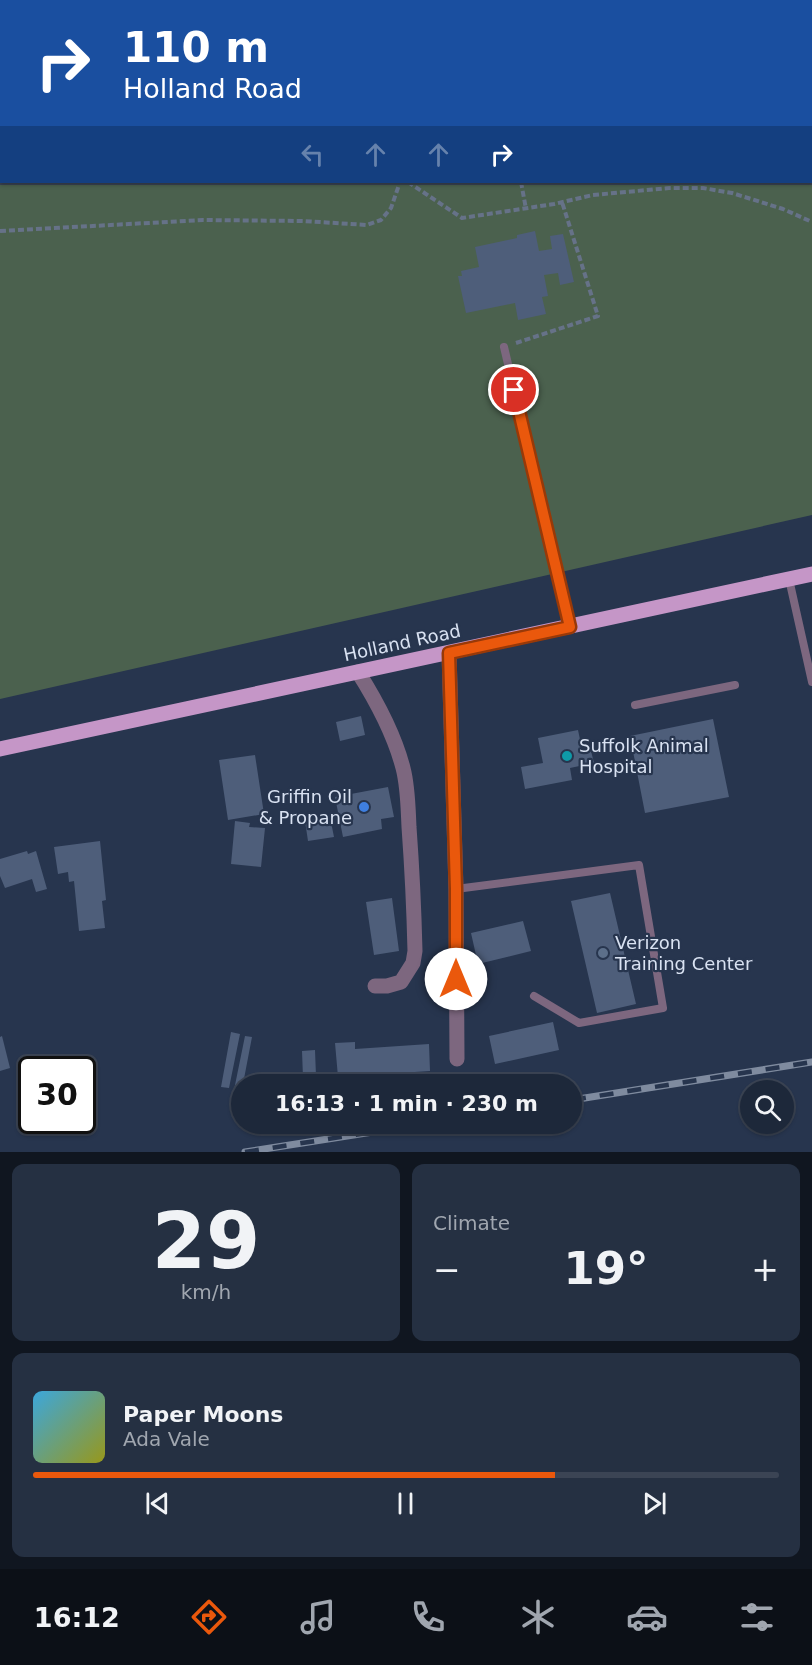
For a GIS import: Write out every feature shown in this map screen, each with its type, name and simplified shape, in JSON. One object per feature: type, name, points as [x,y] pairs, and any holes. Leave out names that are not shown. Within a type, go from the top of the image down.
[{"type":"main road","name":"Holland Road","points":[[0,749],[812,574]]},
{"type":"street","points":[[449,653],[456,889],[457,1059]]},
{"type":"street","points":[[358,672],[391,732],[403,768],[407,788],[411,855],[416,951],[413,963],[402,982],[375,986]]},
{"type":"lane","points":[[504,347],[570,627]]},
{"type":"lane","points":[[789,579],[812,682]]},
{"type":"lane","points":[[635,705],[735,685]]},
{"type":"lane","points":[[456,889],[639,865],[663,1008],[579,1023],[534,996]]},
{"type":"path","points":[[0,231],[203,220],[303,221],[367,225],[381,220],[392,208],[400,183]]},
{"type":"path","points":[[410,183],[462,218],[593,195],[669,188],[703,188],[783,209],[812,222]]},
{"type":"path","points":[[521,183],[526,208]]},
{"type":"path","points":[[504,347],[598,316],[562,202]]},
{"type":"green space","points":[[0,183],[812,183],[812,515],[0,699]]},
{"type":"building","points":[[535,231],[539,251],[552,249],[550,236],[563,234],[574,282],[560,285],[558,273],[544,275],[548,296],[542,297],[546,314],[518,320],[515,303],[466,313],[458,276],[462,276],[461,271],[479,267],[475,247],[517,238],[517,235]]},
{"type":"building","points":[[361,716],[365,735],[340,741],[336,722]]},
{"type":"building","points":[[713,719],[729,797],[645,813],[630,736]]},
{"type":"building","name":"Suffolk Animal Hospital","points":[[578,730],[582,749],[590,747],[594,763],[570,768],[572,780],[525,789],[521,767],[543,763],[538,738]]},
{"type":"building","points":[[255,755],[264,814],[228,820],[219,760]]},
{"type":"building","name":"Griffin Oil & Propane","points":[[388,787],[394,817],[381,819],[382,829],[343,837],[335,797]]},
{"type":"building","points":[[330,817],[334,837],[308,841],[305,821]]},
{"type":"building","points":[[235,821],[250,823],[249,827],[265,828],[261,867],[231,864]]},
{"type":"building","points":[[100,841],[106,900],[102,901],[105,928],[79,931],[74,881],[69,882],[68,872],[58,874],[54,847]]},
{"type":"building","points":[[27,851],[28,854],[36,851],[47,889],[36,892],[32,879],[5,888],[0,876],[0,859]]},
{"type":"building","name":"Verizon Training Center","points":[[610,893],[636,1004],[597,1013],[571,901]]},
{"type":"building","points":[[392,898],[399,951],[374,955],[366,902]]},
{"type":"building","points":[[523,921],[531,951],[478,964],[471,933]]},
{"type":"building","points":[[553,1022],[559,1050],[495,1064],[489,1036]]},
{"type":"building","points":[[231,1032],[240,1034],[229,1088],[221,1087]]},
{"type":"building","points":[[2,1036],[10,1068],[0,1071],[0,1037]]},
{"type":"building","points":[[245,1036],[252,1037],[245,1074],[237,1074]]},
{"type":"building","points":[[355,1042],[355,1049],[429,1044],[430,1071],[338,1074],[335,1043]]},
{"type":"building","points":[[315,1050],[316,1074],[303,1074],[302,1051]]},
{"type":"railway","points":[[582,1098],[812,1062]]},
{"type":"railway","points":[[245,1152],[360,1134]]},
{"type":"place","name":"Suffolk Animal Hospital","points":[[567,756]]},
{"type":"place","name":"Griffin Oil & Propane","points":[[364,807]]},
{"type":"place","name":"Verizon Training Center","points":[[603,953]]},
{"type":"route","points":[[456,979],[456,889],[449,653],[570,627],[514,390]]}]
